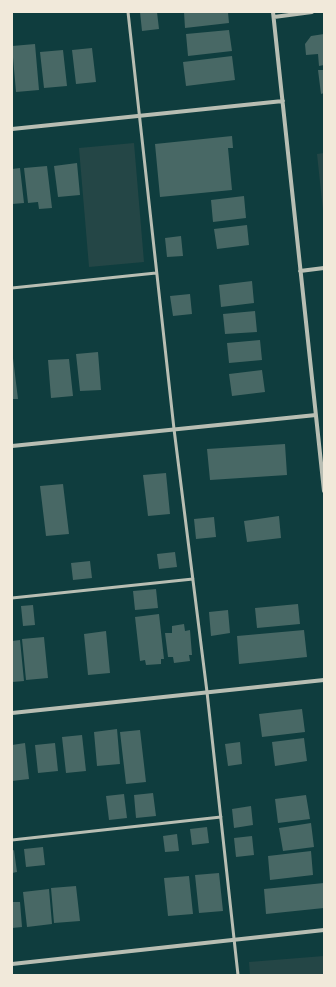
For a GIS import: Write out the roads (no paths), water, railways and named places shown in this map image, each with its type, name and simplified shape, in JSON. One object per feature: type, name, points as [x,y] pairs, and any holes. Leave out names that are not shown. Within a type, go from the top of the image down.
[{"type":"street","points":[[312,12],[274,14],[324,491]]},
{"type":"street","points":[[12,129],[283,101]]},
{"type":"street","points":[[300,271],[324,268]]},
{"type":"street","points":[[12,446],[316,415]]},
{"type":"street","points":[[12,713],[324,680]]},
{"type":"street","points":[[12,964],[324,930]]},
{"type":"lane","points":[[128,12],[156,273],[207,692],[238,975]]},
{"type":"lane","points":[[12,288],[156,273]]},
{"type":"lane","points":[[12,598],[193,579]]},
{"type":"lane","points":[[12,840],[221,817]]}]
